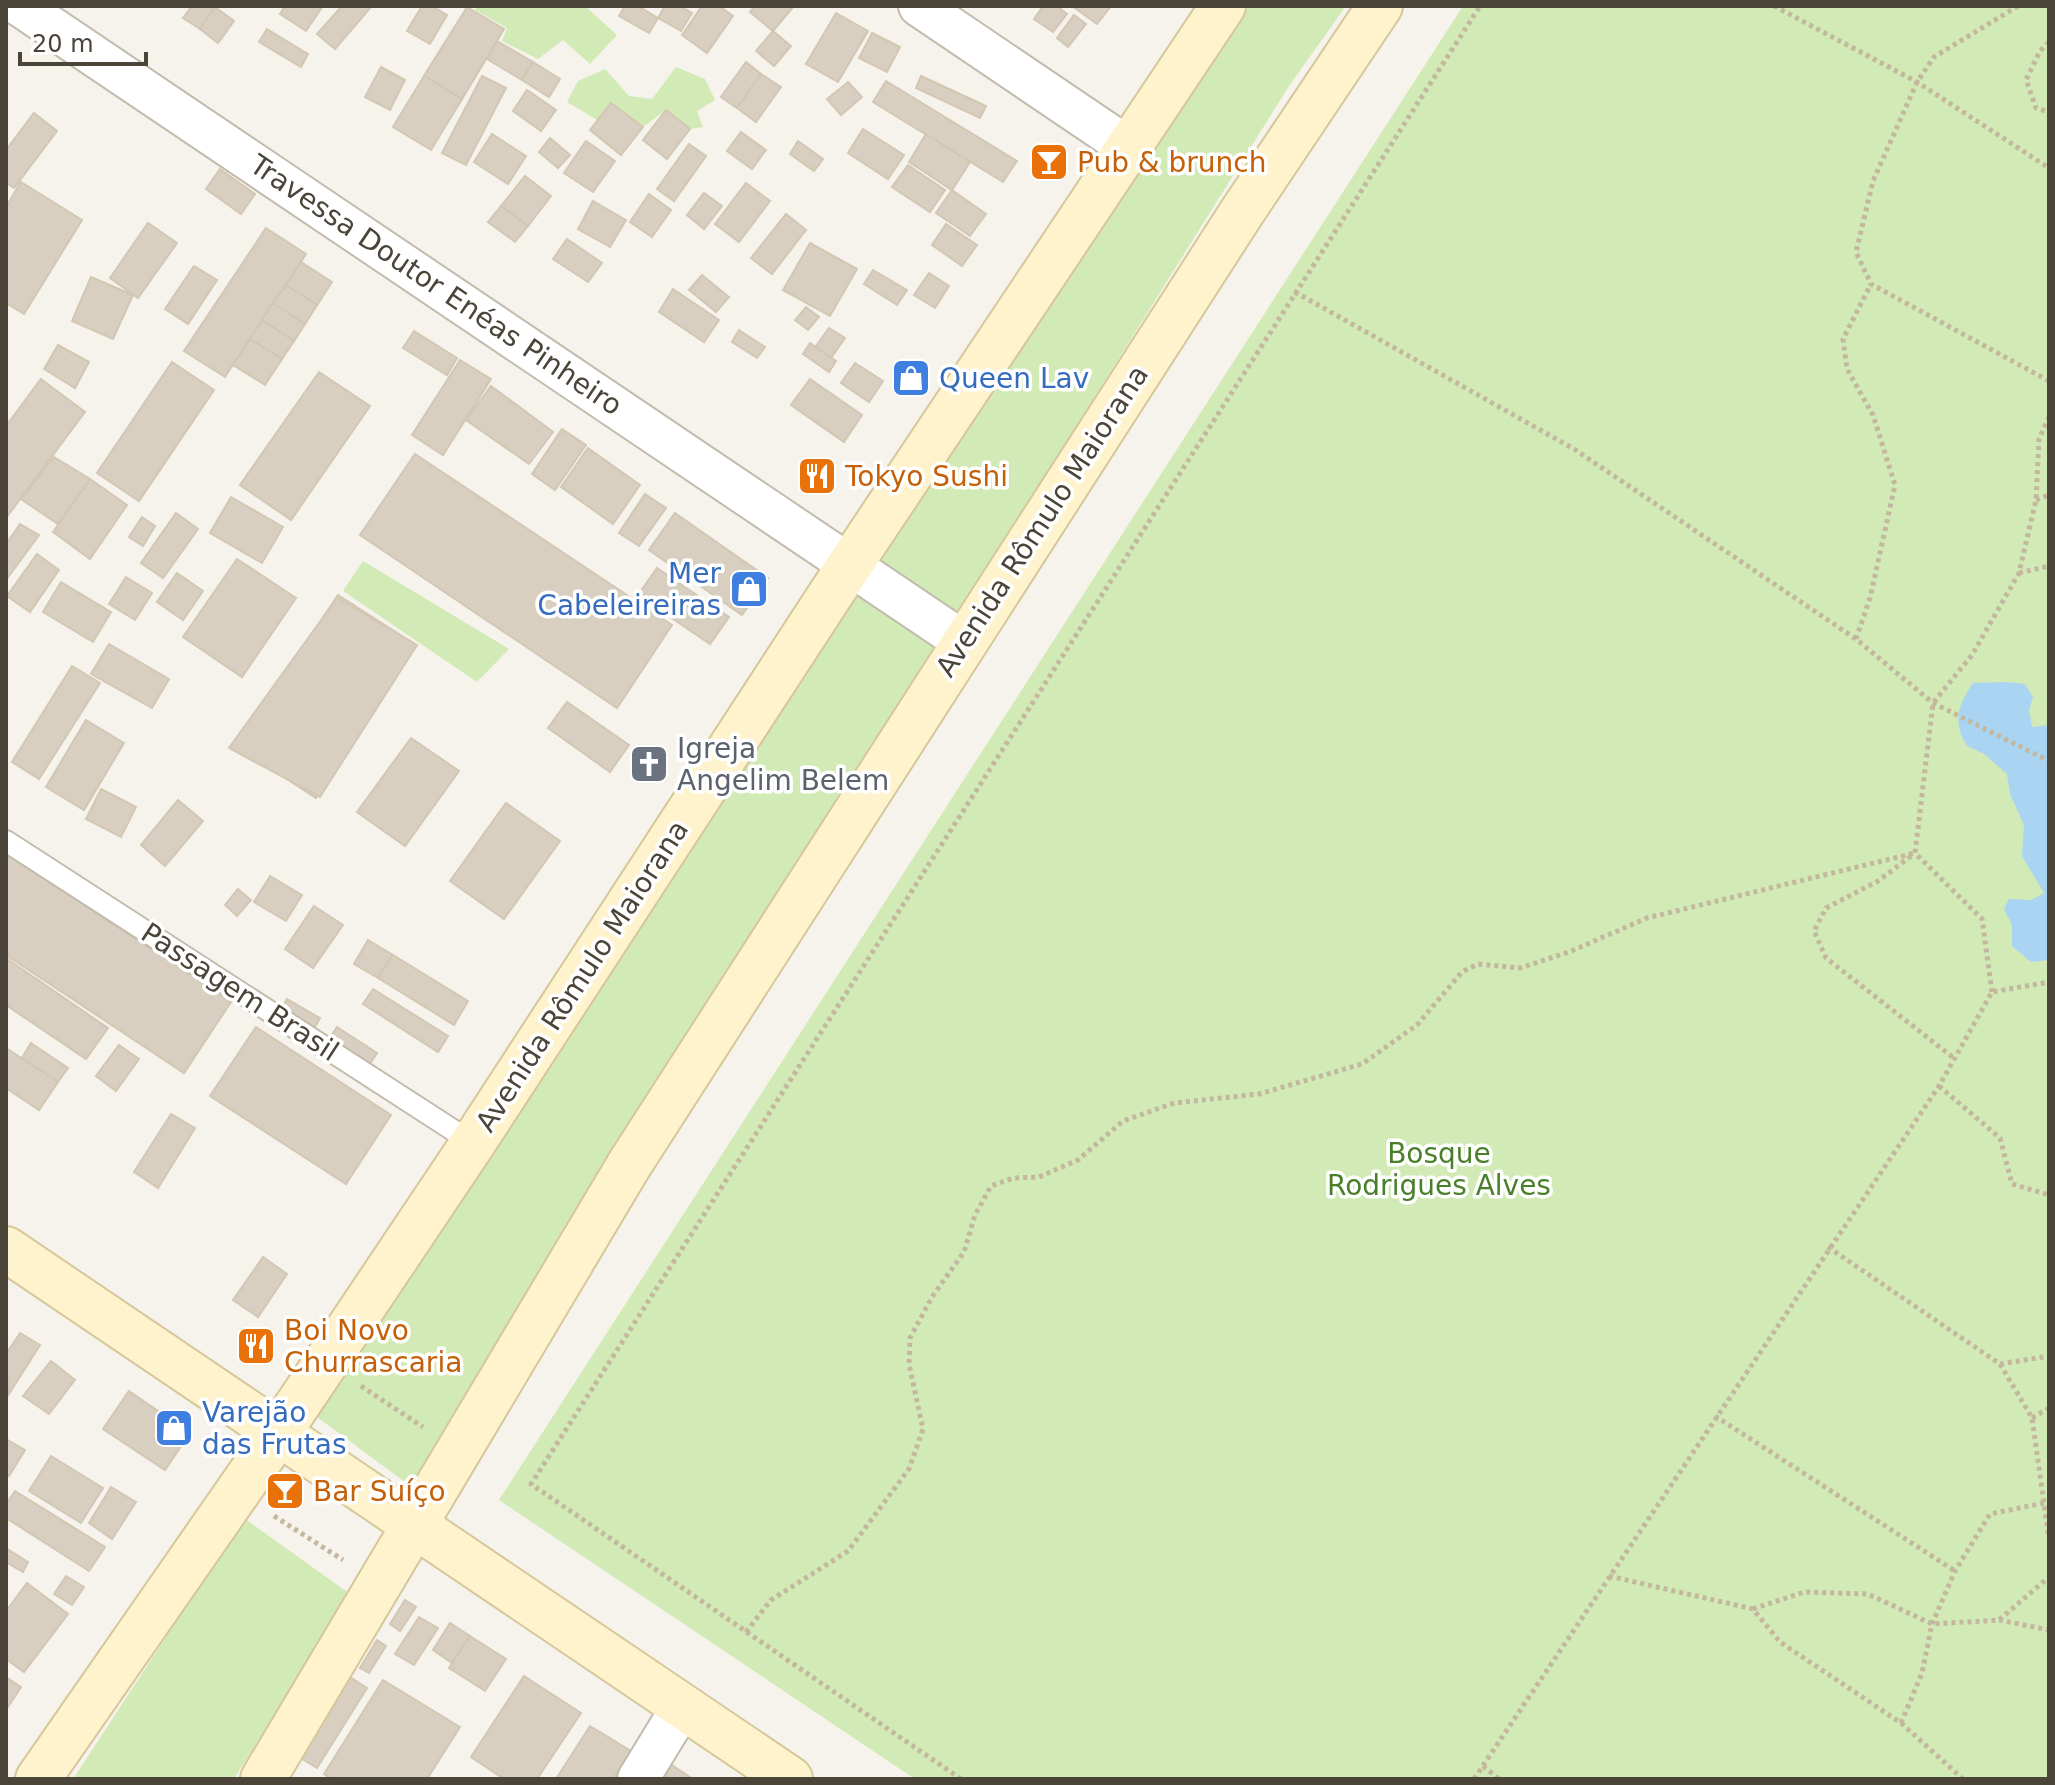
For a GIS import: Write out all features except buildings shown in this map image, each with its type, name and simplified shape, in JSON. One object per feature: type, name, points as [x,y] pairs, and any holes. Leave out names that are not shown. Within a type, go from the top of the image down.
[{"type":"street","name":"Travessa Doutor Enéas Pinheiro","points":[[20,6],[964,642]]},
{"type":"street","points":[[919,6],[1129,148]]},
{"type":"street","name":"Avenida Rômulo Maiorana","points":[[38,1779],[280,1431],[324,1361],[473,1143],[851,563],[1223,6]]},
{"type":"street","name":"Avenida Rômulo Maiorana","points":[[263,1779],[629,1165],[964,642],[1380,6]]},
{"type":"street","points":[[10,1259],[280,1431],[790,1779]]},
{"type":"street","points":[[638,1779],[682,1707]]},
{"type":"lane","name":"Passagem Brasil","points":[[6,841],[473,1143]]},
{"type":"path","points":[[961,1779],[531,1484],[1480,6]]},
{"type":"path","points":[[1774,6],[1917,82],[2049,168]]},
{"type":"path","points":[[2018,6],[1934,57],[1917,82],[1873,181],[1856,252],[1871,284],[2049,381]]},
{"type":"path","points":[[2049,42],[2040,51],[2026,80],[2036,108],[2049,112]]},
{"type":"path","points":[[1856,639],[1870,598],[1895,485],[1873,415],[1847,369],[1843,339],[1871,284]]},
{"type":"path","points":[[1295,292],[1574,449],[1856,639],[1933,703],[2049,761]]},
{"type":"path","points":[[1955,1059],[1826,958],[1814,931],[1826,908],[1878,881],[1915,853],[1933,703],[1972,655],[2019,573],[2036,500],[2039,439],[2049,417]]},
{"type":"path","points":[[2036,500],[2049,495]]},
{"type":"path","points":[[2019,573],[2049,566]]},
{"type":"path","points":[[746,1632],[771,1600],[848,1551],[909,1469],[923,1429],[909,1364],[910,1338],[932,1297],[964,1252],[975,1215],[991,1186],[1013,1178],[1039,1177],[1078,1160],[1123,1121],[1174,1103],[1259,1094],[1362,1064],[1417,1025],[1462,972],[1478,964],[1520,968],[1569,952],[1647,918],[1915,853]]},
{"type":"path","points":[[1474,1779],[1828,1247],[1939,1086],[1992,992],[1982,919],[1915,853]]},
{"type":"path","points":[[1992,992],[2049,982]]},
{"type":"path","points":[[1939,1086],[2000,1138],[2012,1184],[2049,1195]]},
{"type":"path","points":[[1828,1247],[2000,1364],[2032,1418],[2049,1539]]},
{"type":"path","points":[[2000,1364],[2049,1356]]},
{"type":"path","points":[[324,1361],[460,1451]]},
{"type":"path","points":[[2032,1418],[2049,1408]]},
{"type":"path","points":[[1715,1416],[1955,1571]]},
{"type":"path","points":[[237,1493],[381,1583]]},
{"type":"path","points":[[1901,1723],[1922,1673],[1932,1624],[1955,1571],[1990,1514],[2044,1503]]},
{"type":"path","points":[[1609,1576],[1753,1609],[1804,1592],[1868,1594],[1932,1624],[1999,1620],[2049,1630]]},
{"type":"path","points":[[1999,1620],[2049,1577]]},
{"type":"path","points":[[1753,1609],[1780,1642],[1901,1723],[1963,1779]]},
{"type":"path","points":[[1483,1766],[1499,1779]]},
{"type":"green space","points":[[477,6],[585,6],[617,35],[590,64],[563,40],[538,59],[502,41],[507,28],[475,10]]},
{"type":"green space","points":[[1241,6],[1346,6],[1289,86],[413,1488],[317,1417],[315,1401]]},
{"type":"green space","name":"Bosque Rodrigues Alves","points":[[1463,6],[2049,6],[2049,1779],[915,1779],[499,1500]]},
{"type":"green space","points":[[676,67],[705,79],[715,100],[697,111],[703,127],[690,129],[666,110],[643,127],[611,103],[597,120],[567,102],[578,81],[605,69],[629,96],[652,99]]},
{"type":"green space","points":[[363,561],[509,649],[477,682],[343,591]]},
{"type":"green space","points":[[244,1518],[350,1594],[234,1779],[73,1779]]},
{"type":"water","points":[[1973,683],[2025,684],[2033,697],[2029,710],[2032,727],[2049,725],[2049,960],[2031,962],[2012,946],[2012,925],[2004,909],[2009,899],[2031,900],[2044,893],[2022,856],[2024,825],[2010,794],[2007,774],[1984,754],[1967,746],[1958,721],[1961,706]]},
{"type":"place","name":"Pub & brunch","points":[[1049,162]]},
{"type":"place","name":"Queen Lav","points":[[911,378]]},
{"type":"place","name":"Tokyo Sushi","points":[[817,476]]},
{"type":"place","name":"Mer Cabeleireiras","points":[[749,589]]},
{"type":"place","name":"Igreja Angelim Belem","points":[[649,764]]},
{"type":"place","name":"Boi Novo Churrascaria","points":[[256,1346]]},
{"type":"place","name":"Varejão das Frutas","points":[[174,1428]]},
{"type":"place","name":"Bar Suíço","points":[[285,1491]]}]
